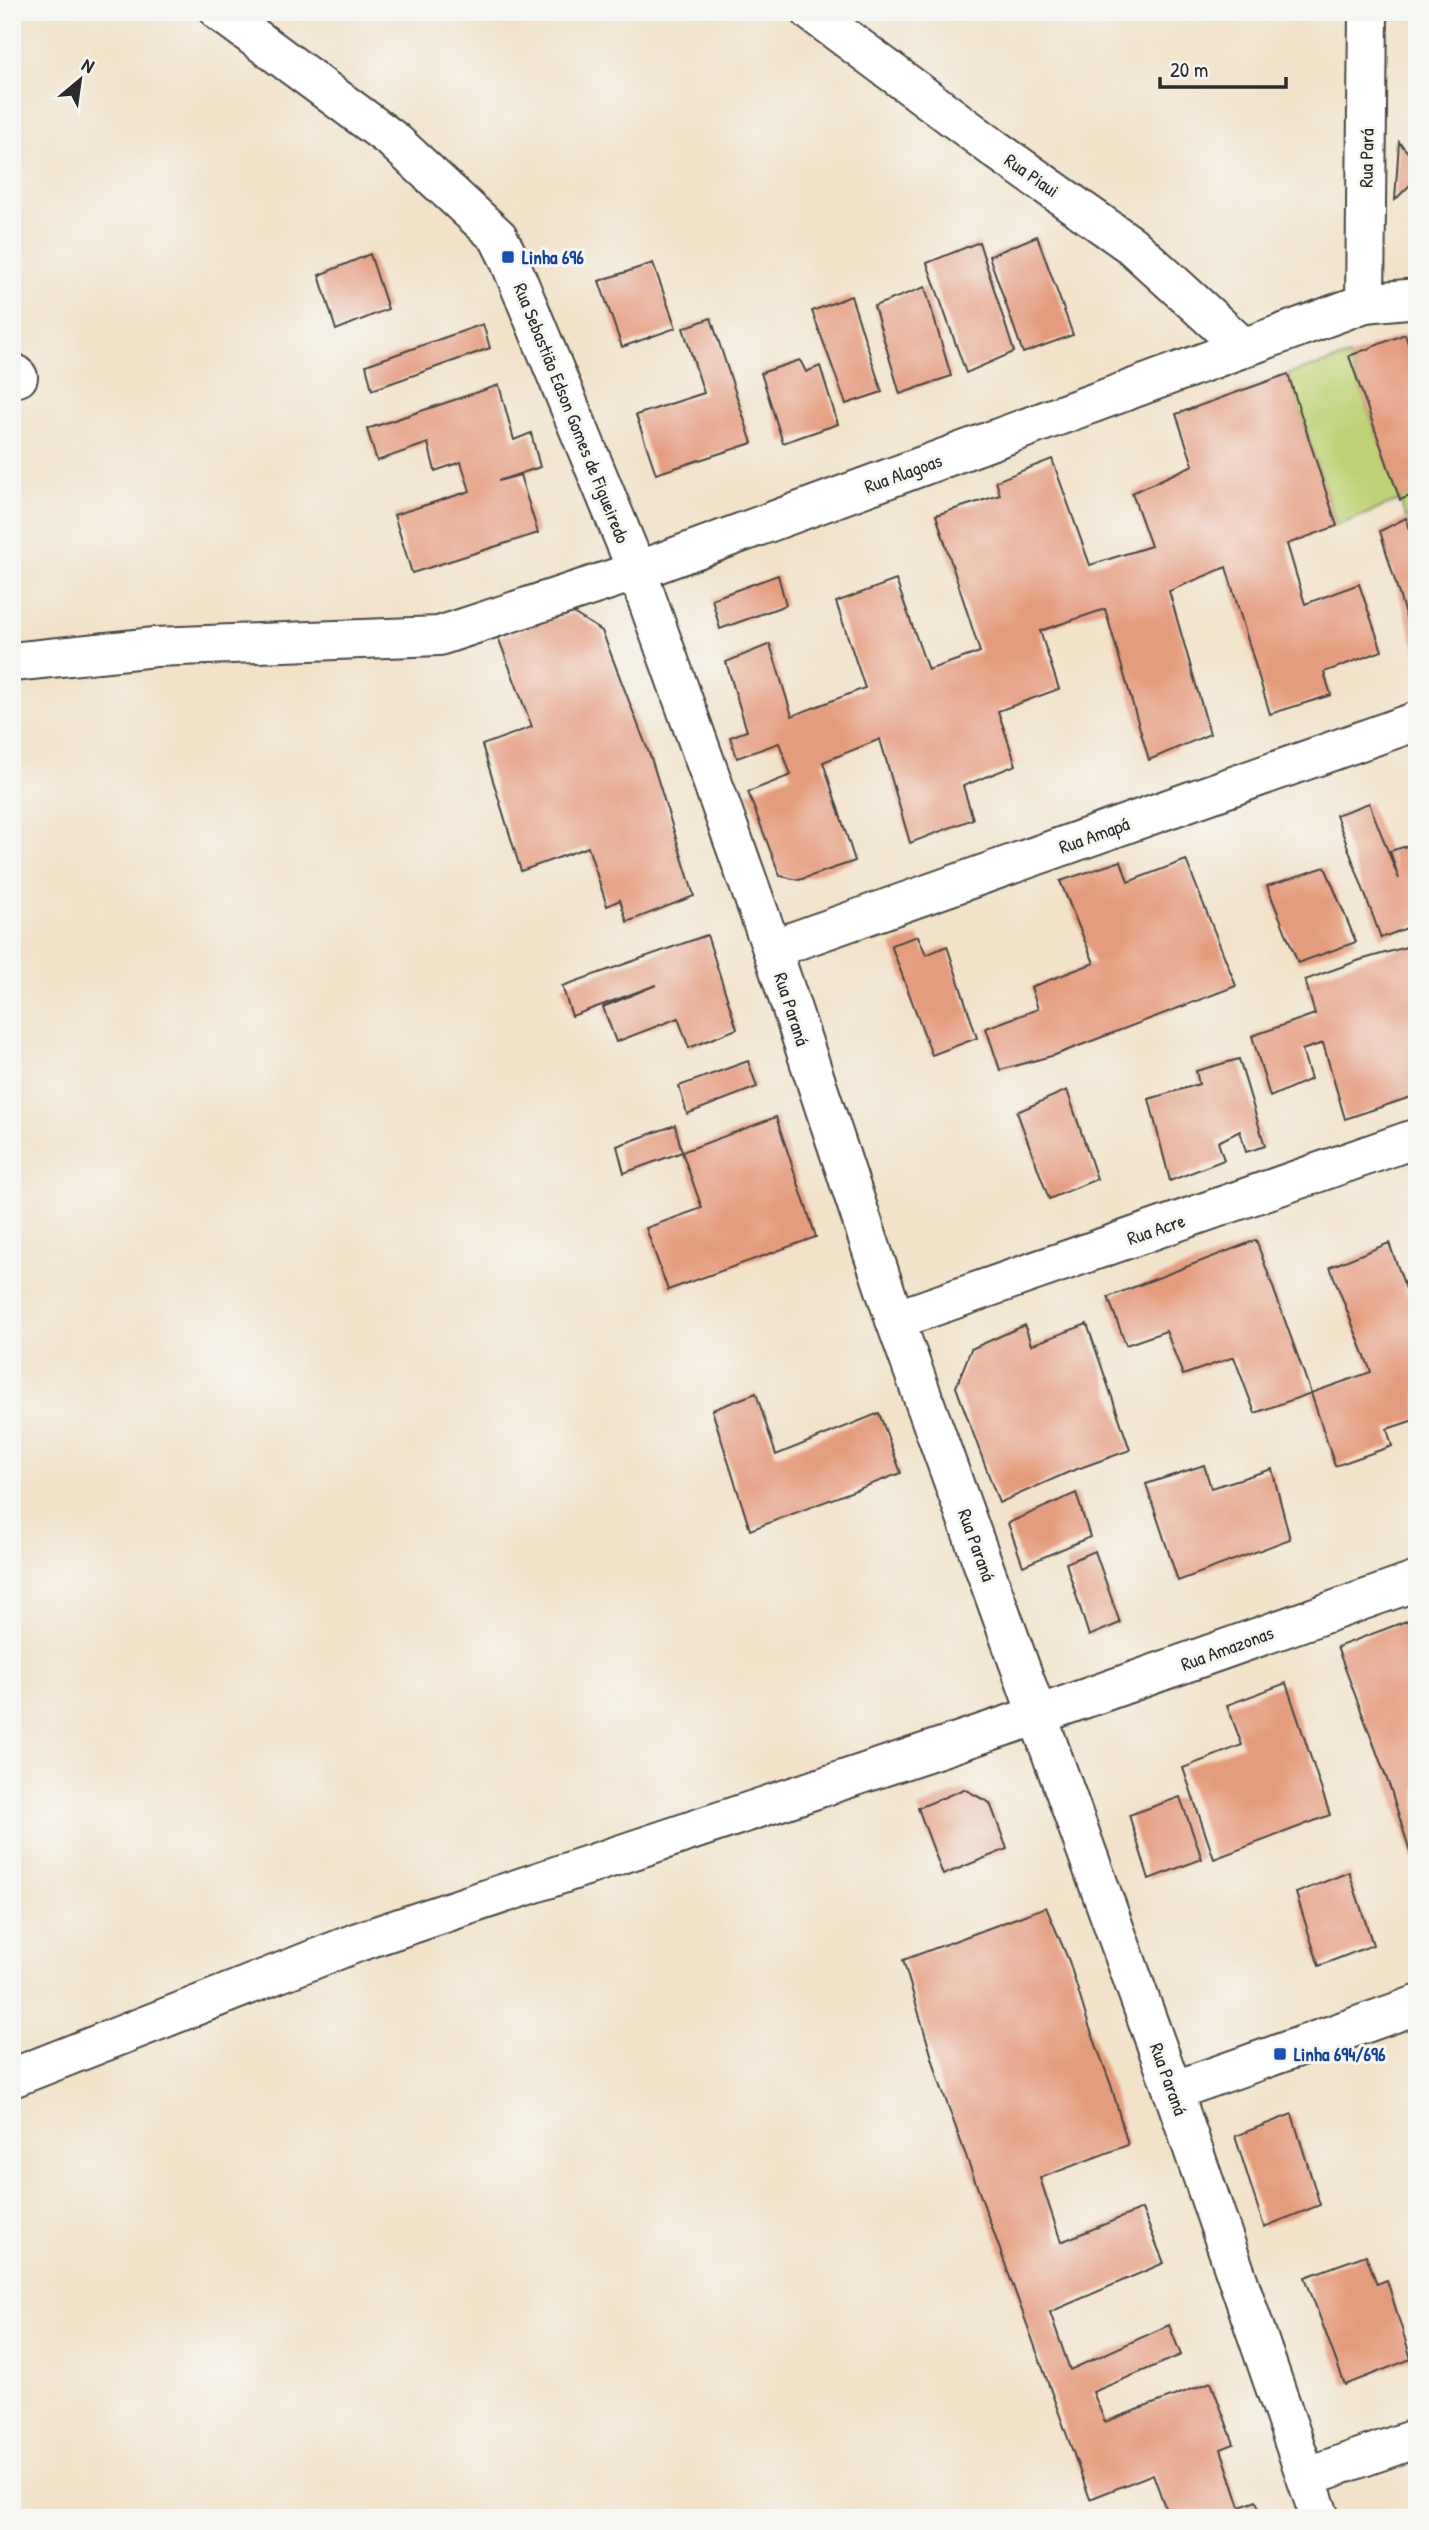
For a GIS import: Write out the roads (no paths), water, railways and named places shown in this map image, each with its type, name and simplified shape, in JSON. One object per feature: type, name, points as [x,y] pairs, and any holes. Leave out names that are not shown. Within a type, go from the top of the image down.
[{"type":"street","name":"Rua Sebastião Edson Gomes de Figueiredo","points":[[220,12],[393,140],[498,237],[637,571]]},
{"type":"street","name":"Rua Piaui","points":[[811,12],[995,149],[1131,245],[1244,348]]},
{"type":"street","name":"Rua Pará","points":[[1365,303],[1368,12]]},
{"type":"street","name":"Rua Alagoas","points":[[12,662],[155,647],[439,636],[637,571],[1365,303],[1417,298]]},
{"type":"street","name":"Rua Paraná","points":[[637,571],[772,949],[895,1320],[1173,2091],[1320,2518]]},
{"type":"street","name":"Rua Amapá","points":[[772,949],[1417,721]]},
{"type":"street","name":"Rua Acre","points":[[895,1320],[1417,1138]]},
{"type":"street","name":"Rua Amazonas","points":[[12,2078],[358,1942],[1038,1716],[1417,1581]]},
{"type":"street","points":[[1173,2091],[1417,2005]]},
{"type":"street","points":[[1306,2477],[1417,2438]]},
{"type":"place","name":"Linha 696","points":[[508,257]]},
{"type":"place","name":"Linha 694/696","points":[[1280,2054]]}]
